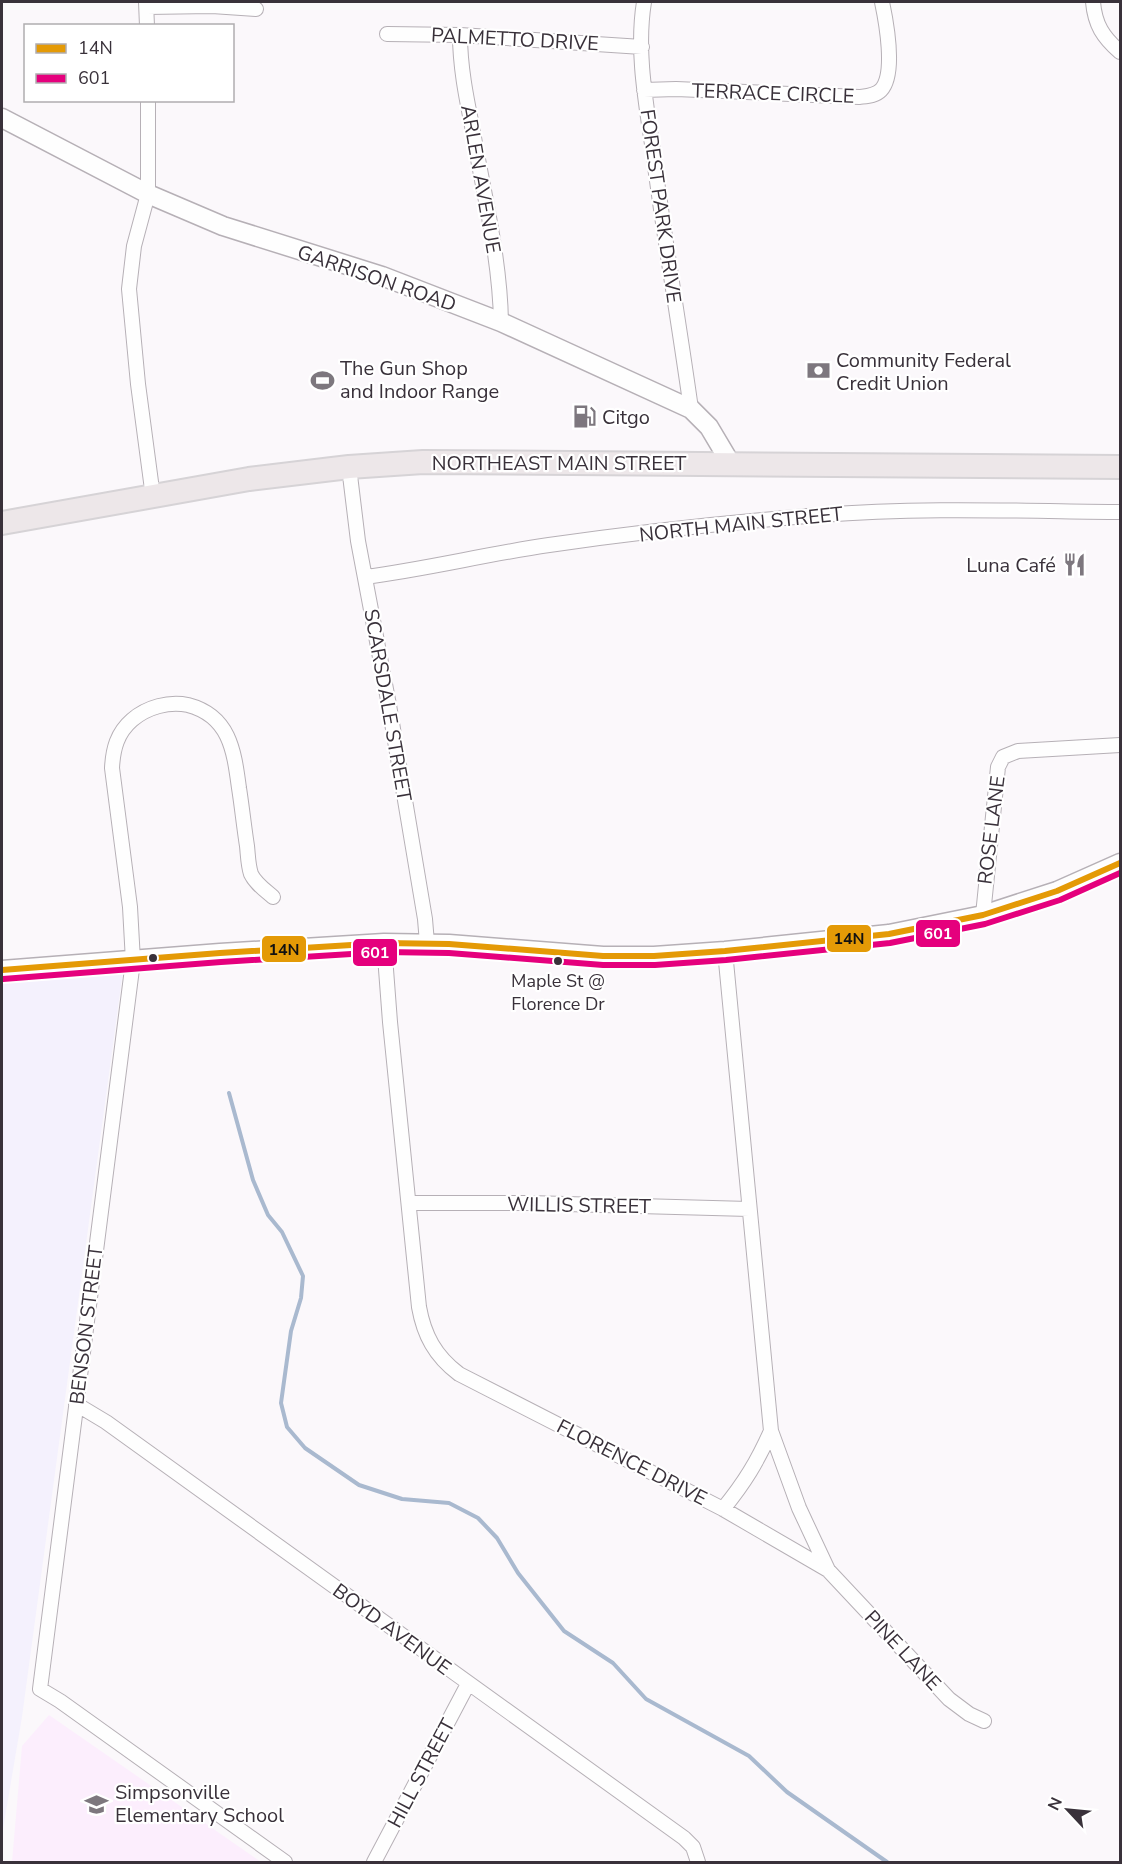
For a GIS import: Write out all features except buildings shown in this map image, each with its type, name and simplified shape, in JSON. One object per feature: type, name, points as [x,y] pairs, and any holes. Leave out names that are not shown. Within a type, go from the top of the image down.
[{"type":"main road","name":"NORTHEAST MAIN STREET","points":[[2,523],[249,479],[348,467],[423,462],[1120,467]]},
{"type":"street","name":"FOREST PARK DRIVE","points":[[644,2],[642,47],[644,90],[691,409]]},
{"type":"street","name":"TERRACE CIRCLE","points":[[644,90],[676,89],[859,97],[875,94],[880,91],[885,82],[889,59],[888,36],[882,2]]},
{"type":"street","points":[[1093,2],[1098,27],[1103,36],[1120,52]]},
{"type":"street","points":[[147,24],[147,4],[256,9]]},
{"type":"street","name":"PALMETTO DRIVE","points":[[387,34],[460,35],[642,47]]},
{"type":"street","name":"ARLEN AVENUE","points":[[460,35],[462,72],[501,296],[501,322]]},
{"type":"street","points":[[148,102],[148,194],[135,246],[129,289],[138,384],[153,497]]},
{"type":"street","name":"GARRISON ROAD","points":[[2,118],[148,194],[223,226],[382,276],[501,322],[691,409],[709,427],[731,464]]},
{"type":"street","name":"SCARSDALE STREET","points":[[348,467],[357,541],[423,908],[427,943]]},
{"type":"street","name":"NORTH MAIN STREET","points":[[365,577],[547,545],[685,528],[820,515],[883,511],[1120,512]]},
{"type":"street","name":"BENSON STREET","points":[[273,897],[255,880],[250,870],[234,755],[228,736],[222,727],[204,712],[181,704],[169,704],[146,711],[125,726],[117,738],[112,753],[115,798],[130,908],[133,961],[40,1689],[285,1863]]},
{"type":"street","name":"ROSE LANE","points":[[983,915],[998,767],[1003,757],[1018,751],[1120,745]]},
{"type":"street","points":[[2,970],[384,943],[427,943],[603,956],[654,956],[725,951],[889,934],[983,915],[1058,891],[1120,863]]},
{"type":"street","name":"FLORENCE DRIVE","points":[[384,943],[421,1320],[435,1351],[448,1366],[483,1387],[723,1509],[744,1484],[771,1431]]},
{"type":"street","points":[[725,951],[771,1431]]},
{"type":"street","name":"WILLIS STREET","points":[[410,1203],[529,1203],[749,1209]]},
{"type":"street","name":"BOYD AVENUE","points":[[76,1404],[106,1422],[684,1838],[693,1847],[698,1863]]},
{"type":"street","name":"PINE LANE","points":[[771,1431],[799,1508],[828,1570]]},
{"type":"street","name":"PINE LANE","points":[[723,1509],[828,1570],[948,1699],[969,1714],[984,1721]]},
{"type":"street","name":"HILL STREET","points":[[374,1863],[468,1684]]},
{"type":"shaded area","points":[[124,963],[22,1717],[2,1835],[2,972]]},
{"type":"shaded area","name":"Simpsonville Elementary School","points":[[49,1715],[261,1862],[12,1862],[22,1746]]},
{"type":"waterway","points":[[229,1093],[253,1180],[268,1215],[282,1232],[303,1276],[301,1298],[291,1331],[281,1403],[287,1427],[305,1448],[359,1485],[402,1499],[449,1503],[478,1518],[497,1538],[518,1573],[564,1631],[613,1663],[646,1699],[749,1756],[787,1792],[887,1862]]},
{"type":"transit line","name":"14N","points":[[2,970],[384,943],[449,944],[603,956],[654,956],[725,951],[889,934],[983,915],[1057,891],[1120,863]]},
{"type":"transit line","name":"601","points":[[3,979],[384,952],[449,953],[603,965],[655,965],[726,960],[890,943],[985,924],[1060,900],[1120,873]]},
{"type":"place","name":"Community Federal Credit Union","points":[[818,371]]},
{"type":"place","name":"The Gun Shop and Indoor Range","points":[[322,380]]},
{"type":"place","name":"Citgo","points":[[584,417]]},
{"type":"place","name":"Luna Café","points":[[1074,565]]},
{"type":"place","name":"Maple St @ Florence Dr","points":[[558,961]]},
{"type":"place","name":"Simpsonville Elementary School","points":[[97,1804]]}]
